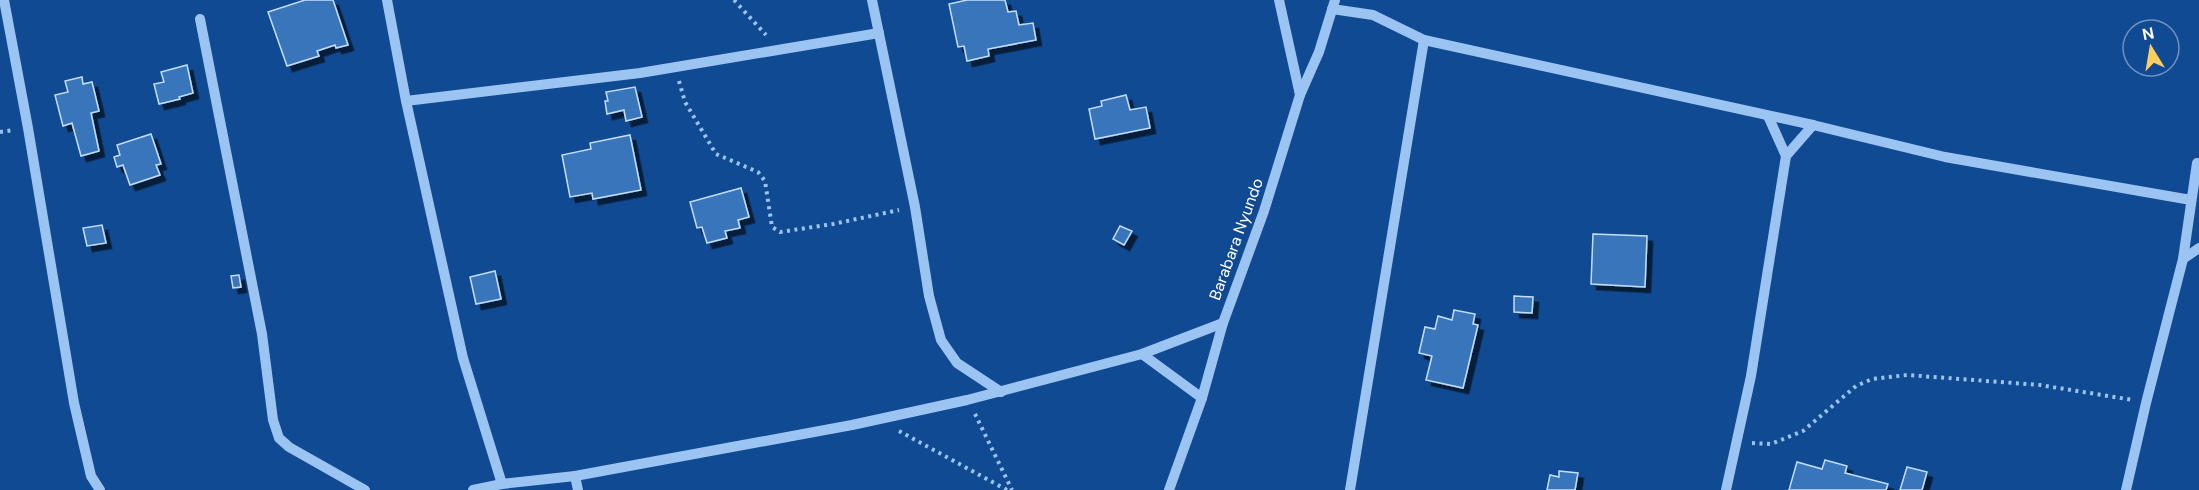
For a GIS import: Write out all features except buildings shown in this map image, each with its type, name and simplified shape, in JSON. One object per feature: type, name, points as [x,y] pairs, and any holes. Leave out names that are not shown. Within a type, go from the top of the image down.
[{"type":"street","points":[[4,0],[74,403],[91,476],[100,490]]},
{"type":"street","points":[[387,0],[406,101],[463,358],[502,484]]},
{"type":"street","points":[[872,0],[915,207],[929,296],[941,340],[957,363],[1001,392]]},
{"type":"street","points":[[1279,0],[1300,95]]},
{"type":"street","points":[[1334,5],[1373,15],[1424,40],[1813,125],[1945,157],[2191,200]]},
{"type":"street","name":"Barabara Nyundo","points":[[1169,490],[1202,398],[1223,323],[1264,211],[1300,95],[1319,52],[1334,5]]},
{"type":"street","points":[[200,19],[261,334],[273,420],[279,438],[290,447],[365,490]]},
{"type":"street","points":[[406,101],[675,68],[879,33]]},
{"type":"street","points":[[1350,490],[1424,40]]},
{"type":"street","points":[[1768,116],[1786,156]]},
{"type":"street","points":[[1726,490],[1751,376],[1786,156],[1813,125]]},
{"type":"street","points":[[2126,490],[2183,260],[2198,163]]},
{"type":"street","points":[[2183,260],[2199,248]]},
{"type":"street","points":[[473,490],[502,484],[575,476],[881,419],[967,400],[1142,354],[1223,323]]},
{"type":"street","points":[[1142,354],[1202,398]]},
{"type":"street","points":[[575,476],[578,490]]},
{"type":"path","points":[[734,0],[780,51]]},
{"type":"path","points":[[675,68],[685,102],[716,154],[758,172],[765,182],[772,227],[780,232],[915,207]]},
{"type":"path","points":[[1736,442],[1771,444],[1803,431],[1856,386],[1872,379],[1907,375],[2040,385],[2146,403]]},
{"type":"path","points":[[967,400],[1012,490]]},
{"type":"path","points":[[881,419],[906,436],[1007,490]]}]
